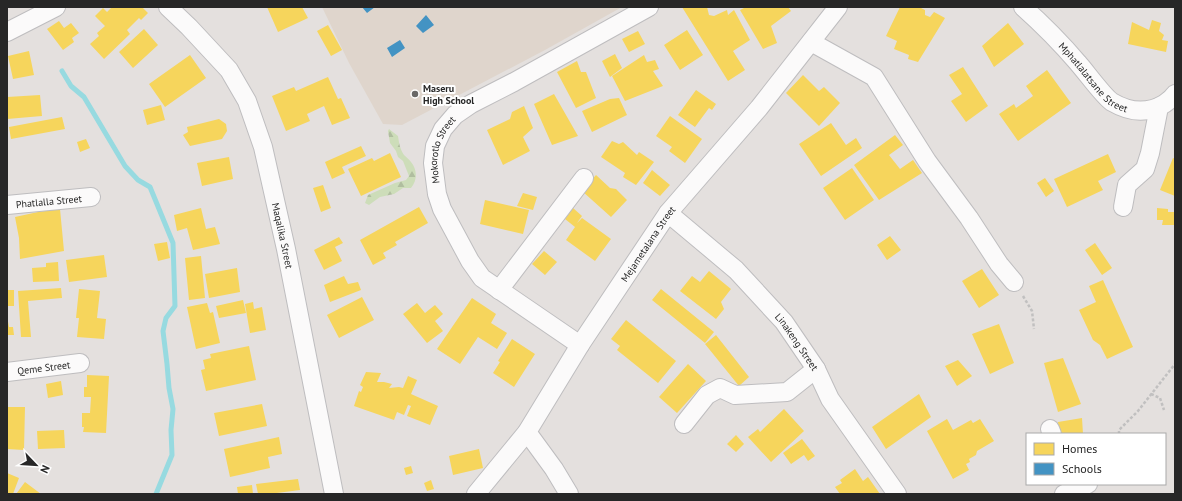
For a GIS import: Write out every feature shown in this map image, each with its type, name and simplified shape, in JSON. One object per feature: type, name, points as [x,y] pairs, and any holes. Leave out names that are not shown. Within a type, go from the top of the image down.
[{"type":"street","points":[[7,32],[56,7]]},
{"type":"street","name":"Maqalika Street","points":[[168,7],[229,70],[246,101],[263,147],[286,249],[334,494]]},
{"type":"street","name":"Mokorotlo Street","points":[[580,345],[482,278],[470,261],[442,209],[437,194],[433,163],[435,146],[443,129],[455,116],[471,104],[514,82],[648,7]]},
{"type":"street","name":"Mejametalana Street","points":[[476,494],[526,432],[580,345],[668,213],[759,108],[838,7]]},
{"type":"street","name":"Mphatlalatsane Street","points":[[1023,7],[1076,60],[1111,102],[1127,109],[1148,111],[1159,107],[1172,98],[1175,94]]},
{"type":"street","points":[[812,42],[874,77],[927,161],[969,218],[999,264],[1014,282]]},
{"type":"street","points":[[1123,207],[1127,185],[1145,169],[1150,153],[1159,107]]},
{"type":"street","points":[[499,290],[584,178]]},
{"type":"street","name":"Phatlalla Street","points":[[7,205],[91,197]]},
{"type":"street","name":"Linakeng Street","points":[[668,213],[736,270],[784,322],[816,369],[830,399],[897,494]]},
{"type":"street","name":"Qeme Street","points":[[7,372],[80,363]]},
{"type":"street","points":[[684,424],[707,395],[720,388],[735,395],[787,392],[816,369]]},
{"type":"street","points":[[526,432],[554,469],[568,494]]},
{"type":"street","points":[[1068,490],[1085,485]]},
{"type":"path","points":[[1014,282],[1032,311],[1034,330]]},
{"type":"path","points":[[1119,433],[1119,430],[1138,411],[1175,364]]},
{"type":"path","points":[[1151,394],[1160,398],[1164,410]]},
{"type":"shaded area","name":"Maseru High School","points":[[322,7],[622,7],[545,50],[402,125],[383,124],[349,63]]},
{"type":"green space","points":[[389,129],[398,136],[404,155],[413,165],[416,175],[415,182],[411,188],[403,188],[394,194],[380,197],[369,205],[365,203],[368,195],[395,183],[406,180],[409,176],[403,161],[398,157],[396,151],[390,143]]},
{"type":"building: Homes","points":[[112,7],[142,7],[148,13],[141,20],[139,18],[127,30],[130,34],[104,59],[90,44],[99,36],[97,33],[105,26],[95,16],[103,8],[107,12]]},
{"type":"building: Homes","points":[[267,7],[302,7],[308,18],[278,32]]},
{"type":"building: Homes","points":[[682,7],[707,7],[709,15],[714,16],[727,10],[728,15],[734,10],[750,40],[733,51],[745,70],[728,81]]},
{"type":"building: Homes","points":[[746,7],[788,7],[791,11],[771,26],[777,43],[763,49],[740,10]]},
{"type":"building: Homes","points":[[900,7],[919,7],[925,10],[925,15],[930,17],[934,12],[945,18],[918,62],[908,59],[909,55],[894,49],[897,41],[886,36]]},
{"type":"building: Homes","points":[[1152,20],[1161,23],[1159,31],[1164,35],[1162,40],[1168,41],[1166,52],[1128,44],[1132,22],[1149,30]]},
{"type":"building: Homes","points":[[59,21],[64,28],[71,23],[79,33],[72,38],[74,42],[63,50],[47,29]]},
{"type":"building: Homes","points":[[1008,23],[1024,44],[994,67],[982,46]]},
{"type":"building: Homes","points":[[328,25],[342,50],[331,56],[317,31]]},
{"type":"building: Homes","points":[[144,29],[158,45],[133,68],[119,52]]},
{"type":"building: Homes","points":[[687,30],[703,55],[680,70],[664,45]]},
{"type":"building: Homes","points":[[638,31],[645,44],[629,52],[622,39]]},
{"type":"building: Homes","points":[[29,51],[34,75],[13,79],[8,56]]},
{"type":"building: Homes","points":[[615,54],[622,68],[610,77],[602,61]]},
{"type":"building: Homes","points":[[190,55],[206,78],[165,107],[149,84]]},
{"type":"building: Homes","points":[[644,55],[647,62],[655,60],[659,69],[653,71],[663,86],[625,101],[612,76]]},
{"type":"building: Homes","points":[[577,61],[581,72],[586,72],[596,98],[576,108],[557,72]]},
{"type":"building: Homes","points":[[963,67],[988,106],[966,122],[951,101],[962,94],[949,75]]},
{"type":"building: Homes","points":[[1047,70],[1071,103],[1018,141],[999,114],[1014,104],[1016,108],[1033,96],[1026,86]]},
{"type":"building: Homes","points":[[803,75],[819,91],[824,87],[840,103],[819,126],[786,93]]},
{"type":"building: Homes","points":[[328,77],[338,99],[341,98],[350,118],[332,125],[324,106],[307,114],[310,121],[286,131],[272,96],[294,87],[296,91]]},
{"type":"building: Homes","points":[[696,90],[716,104],[712,110],[709,108],[695,127],[678,115]]},
{"type":"building: Homes","points":[[554,94],[578,136],[552,145],[534,104]]},
{"type":"building: Homes","points":[[40,95],[42,116],[7,119],[7,97]]},
{"type":"building: Homes","points":[[619,98],[627,115],[592,132],[582,111],[610,99]]},
{"type":"building: Homes","points":[[161,105],[165,120],[147,125],[143,110]]},
{"type":"building: Homes","points":[[524,106],[533,128],[523,137],[530,151],[503,165],[487,130],[510,119],[512,112]]},
{"type":"building: Homes","points":[[670,116],[702,139],[685,163],[669,151],[672,147],[656,136]]},
{"type":"building: Homes","points":[[62,117],[65,129],[11,139],[9,127]]},
{"type":"building: Homes","points":[[219,119],[226,124],[227,131],[222,139],[190,146],[183,135],[188,132],[187,127]]},
{"type":"building: Homes","points":[[831,123],[846,145],[856,138],[862,148],[821,176],[799,144]]},
{"type":"building: Homes","points":[[895,135],[903,145],[889,155],[900,169],[913,160],[922,173],[879,200],[854,165]]},
{"type":"building: Homes","points":[[86,139],[90,148],[80,152],[77,142]]},
{"type":"building: Homes","points":[[612,141],[619,144],[623,142],[637,155],[639,152],[654,162],[636,185],[623,177],[625,173],[601,157]]},
{"type":"building: Homes","points":[[361,146],[366,156],[342,167],[345,173],[332,179],[325,162]]},
{"type":"building: Homes","points":[[390,153],[401,177],[361,196],[348,169],[372,158],[374,161]]},
{"type":"building: Homes","points":[[1108,154],[1116,172],[1098,181],[1103,190],[1067,207],[1054,179]]},
{"type":"building: Homes","points":[[229,157],[233,179],[202,186],[197,163]]},
{"type":"building: Homes","points":[[1173,158],[1175,159],[1175,196],[1160,190]]},
{"type":"building: Homes","points":[[852,168],[874,200],[845,220],[823,188]]},
{"type":"building: Homes","points":[[652,170],[670,185],[660,196],[643,183]]},
{"type":"building: Homes","points":[[596,175],[610,188],[616,189],[627,200],[611,217],[582,191]]},
{"type":"building: Homes","points":[[1045,178],[1054,191],[1046,197],[1037,183]]},
{"type":"building: Homes","points":[[323,185],[331,208],[321,212],[313,188]]},
{"type":"building: Homes","points":[[523,193],[537,197],[533,210],[517,206]]},
{"type":"building: Homes","points":[[485,200],[529,210],[523,234],[480,224]]},
{"type":"building: Homes","points":[[419,207],[428,223],[395,242],[397,245],[383,253],[386,258],[373,265],[360,240]]},
{"type":"building: Homes","points":[[201,208],[206,229],[215,227],[220,244],[193,250],[187,228],[177,231],[174,215]]},
{"type":"building: Homes","points":[[573,208],[582,216],[577,223],[582,218],[611,239],[595,261],[566,240],[575,227],[565,219]]},
{"type":"building: Homes","points":[[1157,208],[1168,209],[1168,212],[1175,212],[1175,225],[1162,225],[1163,220],[1157,220]]},
{"type":"building: Homes","points":[[60,209],[64,251],[20,259],[19,238],[15,217]]},
{"type":"building: Homes","points":[[890,236],[901,250],[887,260],[877,245]]},
{"type":"building: Homes","points":[[339,237],[343,243],[335,247],[342,261],[324,270],[314,250]]},
{"type":"building: Homes","points":[[167,242],[170,258],[158,261],[154,244]]},
{"type":"building: Homes","points":[[1095,243],[1112,268],[1102,275],[1085,250]]},
{"type":"building: Homes","points":[[544,251],[557,262],[545,275],[532,264]]},
{"type":"building: Homes","points":[[104,255],[107,277],[69,282],[66,260]]},
{"type":"building: Homes","points":[[201,256],[205,298],[189,300],[185,258]]},
{"type":"building: Homes","points":[[58,262],[59,281],[33,282],[32,268],[46,267],[46,263]]},
{"type":"building: Homes","points":[[237,268],[240,292],[209,298],[205,274]]},
{"type":"building: Homes","points":[[982,269],[999,295],[979,308],[962,281]]},
{"type":"building: Homes","points":[[709,271],[731,289],[721,302],[724,309],[716,319],[680,291],[692,276],[700,282]]},
{"type":"building: Homes","points":[[344,276],[348,284],[358,282],[361,290],[330,302],[324,285]]},
{"type":"building: Homes","points":[[1103,280],[1133,347],[1107,359],[1100,345],[1093,340],[1079,310],[1096,302],[1089,286]]},
{"type":"building: Homes","points":[[61,288],[62,298],[28,301],[31,337],[21,337],[18,291]]},
{"type":"building: Homes","points":[[79,289],[100,291],[97,318],[106,319],[104,339],[77,337],[79,318],[76,318]]},
{"type":"building: Homes","points":[[661,289],[714,332],[705,343],[652,300]]},
{"type":"building: Homes","points":[[7,290],[14,290],[14,306],[7,306]]},
{"type":"building: Homes","points":[[362,297],[374,320],[339,338],[327,315]]},
{"type":"building: Homes","points":[[472,298],[496,314],[491,323],[507,333],[497,349],[478,337],[460,364],[437,349]]},
{"type":"building: Homes","points":[[243,300],[246,313],[219,318],[216,306]]},
{"type":"building: Homes","points":[[253,302],[254,309],[262,307],[266,330],[250,333],[245,304]]},
{"type":"building: Homes","points":[[207,303],[210,313],[213,312],[220,343],[196,349],[187,307]]},
{"type":"building: Homes","points":[[417,303],[425,313],[435,305],[443,314],[435,321],[443,331],[427,343],[403,314]]},
{"type":"building: Homes","points":[[7,316],[9,327],[13,327],[14,335],[7,335]]},
{"type":"building: Homes","points":[[626,320],[676,361],[658,383],[617,350],[620,346],[611,339]]},
{"type":"building: Homes","points":[[999,324],[1014,363],[990,374],[972,334]]},
{"type":"building: Homes","points":[[716,335],[749,377],[739,386],[705,344]]},
{"type":"building: Homes","points":[[512,339],[535,354],[514,387],[493,373],[500,362],[498,361]]},
{"type":"building: Homes","points":[[249,346],[256,380],[206,391],[201,370],[205,369],[203,360],[211,358],[210,354]]},
{"type":"building: Homes","points":[[1063,358],[1081,404],[1058,412],[1044,363]]},
{"type":"building: Homes","points":[[958,360],[972,376],[957,386],[945,366]]},
{"type":"building: Homes","points":[[688,364],[706,381],[677,413],[659,397]]},
{"type":"building: Homes","points":[[366,372],[381,373],[377,382],[392,384],[389,388],[403,388],[408,376],[417,380],[411,394],[438,406],[430,425],[407,416],[411,406],[408,405],[404,415],[397,412],[394,420],[354,406],[359,391],[361,392],[363,387],[360,385]]},
{"type":"building: Homes","points":[[87,375],[109,376],[106,433],[83,432],[84,427],[82,427],[82,413],[90,413],[91,397],[84,397],[84,387],[87,387]]},
{"type":"building: Homes","points":[[61,381],[63,395],[48,398],[46,384]]},
{"type":"building: Homes","points":[[919,394],[931,417],[886,449],[872,427]]},
{"type":"building: Homes","points":[[262,404],[267,426],[219,436],[214,413]]},
{"type":"building: Homes","points":[[7,407],[25,407],[24,450],[7,449]]},
{"type":"building: Homes","points":[[784,409],[804,431],[771,462],[748,437],[758,429],[760,432]]},
{"type":"building: Homes","points":[[1082,418],[1083,433],[1059,433],[1058,422]]},
{"type":"building: Homes","points":[[947,419],[953,430],[971,420],[973,423],[980,419],[994,441],[977,451],[976,455],[969,459],[970,462],[966,464],[969,470],[953,479],[927,431]]},
{"type":"building: Homes","points":[[64,430],[65,448],[38,449],[37,431]]},
{"type":"building: Homes","points":[[736,435],[744,444],[736,452],[727,444]]},
{"type":"building: Homes","points":[[279,437],[282,454],[268,457],[270,468],[230,477],[224,449]]},
{"type":"building: Homes","points":[[802,439],[815,456],[808,461],[804,455],[791,464],[783,453]]},
{"type":"building: Homes","points":[[479,449],[483,468],[453,475],[449,456]]},
{"type":"building: Homes","points":[[411,466],[413,473],[406,475],[404,468]]},
{"type":"building: Homes","points":[[855,469],[863,481],[868,477],[880,494],[840,494],[835,487],[842,483],[840,480]]},
{"type":"building: Homes","points":[[7,473],[19,478],[13,494],[7,493]]},
{"type":"building: Homes","points":[[298,479],[300,490],[258,494],[256,484]]},
{"type":"building: Homes","points":[[431,480],[434,489],[427,491],[424,483]]},
{"type":"building: Homes","points":[[25,482],[41,494],[16,494]]},
{"type":"building: Homes","points":[[252,485],[253,494],[238,494],[237,487]]},
{"type":"building: Schools","points":[[362,7],[375,7],[367,13]]},
{"type":"building: Schools","points":[[426,15],[434,25],[423,33],[416,26]]},
{"type":"building: Schools","points":[[400,40],[405,48],[392,57],[387,48]]},
{"type":"waterway","points":[[62,71],[71,86],[84,97],[125,166],[138,180],[150,187],[173,243],[175,306],[166,318],[163,331],[169,388],[173,409],[171,430],[172,455],[156,494]]},
{"type":"place","name":"Maseru High School","points":[[415,94]]}]
